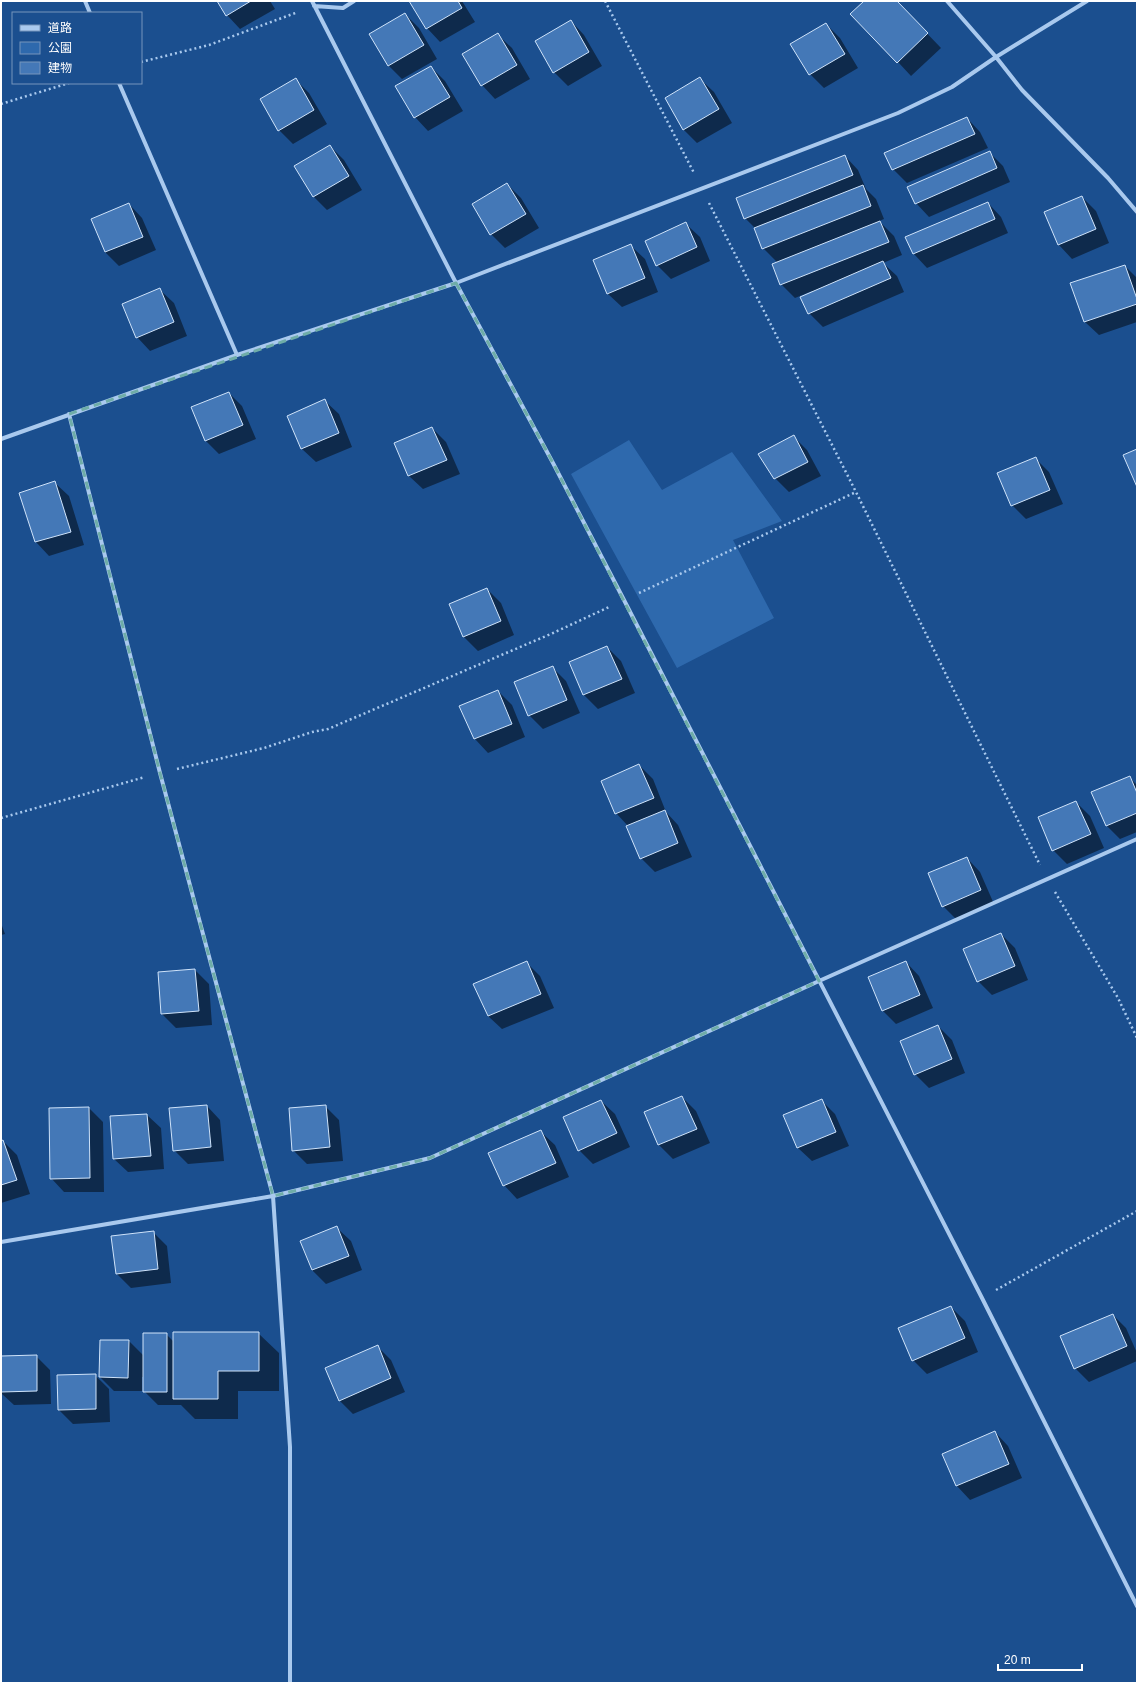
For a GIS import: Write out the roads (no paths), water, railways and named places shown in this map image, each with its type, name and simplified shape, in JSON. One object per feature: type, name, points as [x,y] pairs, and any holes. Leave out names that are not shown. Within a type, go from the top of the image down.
[{"type":"street","points":[[85,1],[90,12]]},
{"type":"street","points":[[312,1],[456,283],[624,600],[982,1298],[1137,1606]]},
{"type":"street","points":[[314,6],[343,8],[354,1]]},
{"type":"street","points":[[947,1],[996,57],[1022,90],[1108,178],[1137,212]]},
{"type":"street","points":[[1,439],[237,354],[456,283],[898,113],[952,87],[996,57],[1087,1]]},
{"type":"street","points":[[119,84],[237,354]]},
{"type":"street","points":[[69,414],[160,773],[273,1196],[290,1447],[290,1683]]},
{"type":"street","points":[[1,1242],[273,1196],[430,1158],[819,981],[1137,839]]}]
